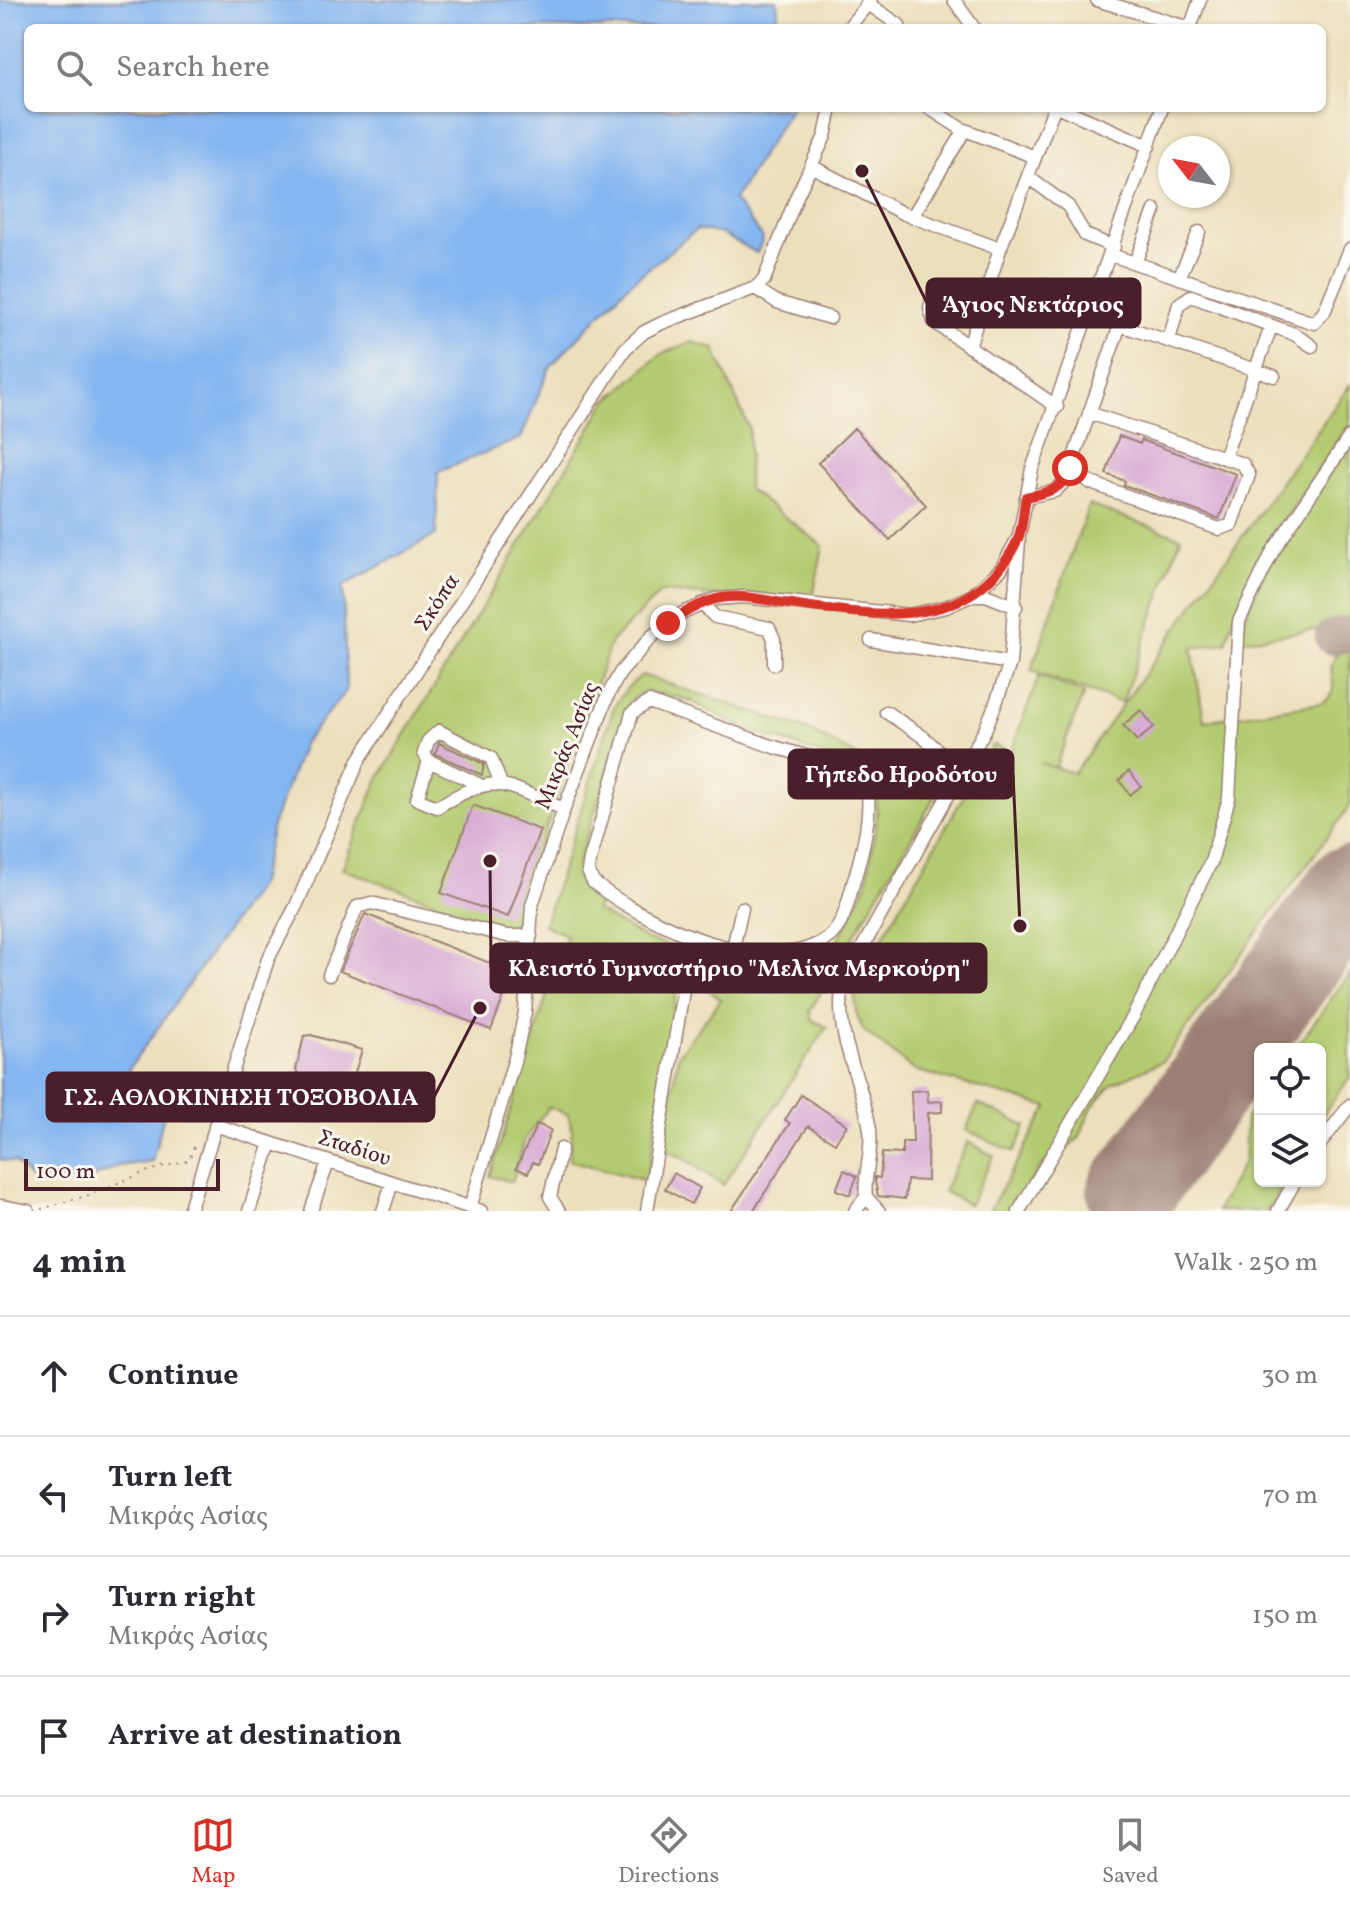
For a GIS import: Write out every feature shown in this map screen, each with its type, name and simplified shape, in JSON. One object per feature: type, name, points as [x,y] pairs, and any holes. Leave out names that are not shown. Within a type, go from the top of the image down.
[{"type":"street","points":[[954,0],[971,24]]},
{"type":"street","points":[[1097,0],[1177,24]]},
{"type":"street","points":[[1191,24],[1200,0]]},
{"type":"street","points":[[851,24],[869,2],[898,24]]},
{"type":"street","points":[[830,112],[825,136],[792,207],[770,272],[755,288],[789,307],[830,318]]},
{"type":"street","points":[[936,112],[965,130],[1035,157]]},
{"type":"street","points":[[969,347],[1000,249],[1052,112]]},
{"type":"street","points":[[1070,112],[1149,146]]},
{"type":"street","name":"Μικράς Ασίας","points":[[468,1209],[515,1058],[525,1012],[532,905],[564,809],[608,695],[620,673],[652,636],[702,604],[744,597],[909,615],[946,607],[973,595],[1001,569],[1019,536],[1032,469],[1057,407],[1161,112]]},
{"type":"street","points":[[912,217],[965,130]]},
{"type":"street","points":[[811,166],[912,217],[1000,249]]},
{"type":"street","points":[[1028,177],[1068,206],[1085,235],[1135,263],[1314,323],[1324,312],[1350,249]]},
{"type":"street","points":[[1135,263],[1155,210]]},
{"type":"street","points":[[1179,278],[1199,232]]},
{"type":"street","name":"Σκόπα","points":[[189,1211],[268,959],[296,906],[353,772],[375,731],[625,349],[644,332],[662,323],[755,288]]},
{"type":"street","points":[[935,289],[931,316],[969,347],[1057,407]]},
{"type":"street","points":[[1169,340],[1179,304],[1186,296],[1271,327],[1312,346]]},
{"type":"street","points":[[1026,497],[1055,491],[1066,480],[1120,325],[1274,376]]},
{"type":"street","points":[[1224,458],[1271,327]]},
{"type":"street","points":[[1070,468],[1091,483],[1219,529],[1231,525],[1249,475],[1243,464],[1089,413]]},
{"type":"street","points":[[1019,1211],[1134,1015],[1211,862],[1229,798],[1239,621],[1273,551],[1350,436]]},
{"type":"street","points":[[855,1211],[866,1197],[871,1134],[840,1023],[840,995],[844,980],[985,730],[1010,663],[1019,536]]},
{"type":"street","points":[[973,595],[986,595],[1016,607]]},
{"type":"street","points":[[702,604],[715,617],[763,626],[772,631],[774,664]]},
{"type":"street","points":[[871,640],[1010,663]]},
{"type":"street","points":[[649,702],[771,746],[851,769],[866,781],[861,857],[841,920],[831,936],[802,951],[787,953],[733,948],[692,936],[640,914],[612,898],[593,882],[588,871],[632,713],[649,702]]},
{"type":"street","points":[[886,712],[922,736],[960,770]]},
{"type":"street","points":[[501,784],[491,758],[439,731],[428,741],[424,753],[429,761],[478,784],[501,784],[564,809]]},
{"type":"street","points":[[429,761],[417,799],[437,807],[478,784]]},
{"type":"street","points":[[329,975],[357,907],[371,903],[507,936],[531,936]]},
{"type":"street","points":[[733,948],[742,908]]},
{"type":"street","points":[[647,1211],[692,936]]},
{"type":"street","points":[[1326,1136],[1350,1105]]},
{"type":"street","name":"Σταδίου","points":[[215,1125],[468,1209]]},
{"type":"street","points":[[249,1211],[271,1143]]},
{"type":"street","points":[[559,1211],[550,1197],[561,1149]]},
{"type":"street","points":[[311,1211],[328,1162]]},
{"type":"street","points":[[383,1211],[392,1183]]},
{"type":"street","points":[[1278,1211],[1292,1187]]},
{"type":"street","points":[[866,1197],[879,1211]]},
{"type":"street","points":[[0,1206],[28,1211]]},
{"type":"path","points":[[36,1211],[86,1196],[148,1171],[189,1160],[194,1147]]},
{"type":"green space","points":[[691,342],[714,348],[749,428],[748,489],[823,546],[812,603],[661,592],[611,642],[511,929],[342,869],[378,780],[606,402],[661,354]]},
{"type":"green space","points":[[1350,385],[1350,423],[1272,538],[1234,616],[1226,643],[1192,648],[1204,721],[1322,703],[1333,690],[1333,661],[1350,647],[1350,806],[1163,1061],[1112,1084],[1092,1107],[1079,1138],[1040,1167],[1012,1211],[989,1211],[1048,1107],[914,1070],[863,1030],[856,1012],[854,987],[993,745],[1011,751],[1039,676],[1084,693],[1055,767],[1074,773]]},
{"type":"green space","points":[[1350,444],[1350,625],[1242,640],[1245,618],[1268,567]]},
{"type":"green space","points":[[1089,505],[1181,537],[1122,703],[1031,671]]},
{"type":"green space","points":[[642,675],[808,730],[935,797],[810,1011],[812,1020],[827,1027],[723,1185],[684,1158],[663,1150],[678,1055],[721,999],[703,986],[743,975],[775,976],[775,961],[817,982],[867,883],[877,815],[876,793],[868,776],[859,767],[741,727],[689,700],[646,691],[632,699],[577,866],[585,882],[602,896],[596,910],[648,940],[683,950],[647,1181],[569,1160],[572,1130],[568,1114],[549,1107],[525,1139],[512,1182],[490,1176],[566,935],[544,925],[614,707],[627,688]]},
{"type":"green space","points":[[1350,973],[1350,1077],[1326,1111],[1326,1043],[1299,1043]]},
{"type":"green space","points":[[978,1104],[1026,1126],[1014,1152],[966,1130]]},
{"type":"green space","points":[[1254,1106],[1254,1187],[1282,1187],[1268,1211],[1217,1211],[1244,1161],[1246,1118]]},
{"type":"green space","points":[[968,1142],[994,1156],[969,1205],[943,1191]]},
{"type":"water","points":[[0,0],[777,0],[779,24],[24,24],[24,112],[789,112],[734,200],[763,238],[757,253],[722,234],[697,229],[628,285],[550,367],[521,438],[438,472],[436,535],[343,586],[346,691],[304,742],[272,826],[260,883],[122,1079],[162,1094],[168,1100],[152,1161],[118,1166],[84,1182],[47,1178],[36,1186],[15,1162],[0,1160]]},
{"type":"building","points":[[854,428],[926,505],[890,540],[818,463]]},
{"type":"building","points":[[1119,436],[1140,444],[1141,440],[1236,474],[1219,519],[1124,485],[1125,481],[1106,474]]},
{"type":"building","points":[[1141,710],[1154,727],[1137,741],[1123,725]]},
{"type":"building","points":[[439,743],[484,764],[482,775],[435,754]]},
{"type":"building","points":[[1129,771],[1141,786],[1130,795],[1119,780]]},
{"type":"building","points":[[473,805],[540,830],[508,917],[441,893]]},
{"type":"building","points":[[365,914],[513,972],[491,1030],[340,971]]},
{"type":"building","points":[[311,1035],[362,1050],[343,1110],[305,1097],[305,1088],[296,1070],[304,1036]]},
{"type":"building","points":[[927,1090],[928,1102],[942,1101],[942,1112],[928,1113],[927,1181],[907,1180],[905,1199],[878,1196],[875,1177],[880,1178],[882,1153],[902,1154],[902,1142],[913,1142],[911,1091]]},
{"type":"building","points":[[801,1095],[847,1125],[835,1143],[808,1126],[753,1211],[731,1211],[790,1123],[785,1120]]},
{"type":"building","points":[[537,1124],[551,1130],[538,1164],[533,1162],[528,1173],[516,1168]]},
{"type":"building","points":[[844,1170],[857,1176],[850,1195],[836,1190]]},
{"type":"building","points":[[674,1173],[700,1188],[691,1204],[665,1189]]},
{"type":"taxiway","points":[[1333,637],[1350,634]]},
{"type":"runway","points":[[1131,1192],[1350,889]]},
{"type":"place","name":"Άγιος Νεκτάριος","points":[[862,171]]},
{"type":"place","name":"Κλειστό Γυμναστήριο \"Μελίνα Μερκούρη\"","points":[[490,861]]},
{"type":"place","name":"Γήπεδο Ηροδότου","points":[[1020,926]]},
{"type":"place","name":"Γ.Σ. ΑΘΛΟΚΙΝΗΣΗ ΤΟΞΟΒΟΛΙΑ","points":[[480,1008]]},
{"type":"route","points":[[668,623],[702,604],[729,597],[881,614],[909,615],[946,607],[973,595],[1001,569],[1019,536],[1026,497],[1055,491],[1066,480],[1070,468]]}]
